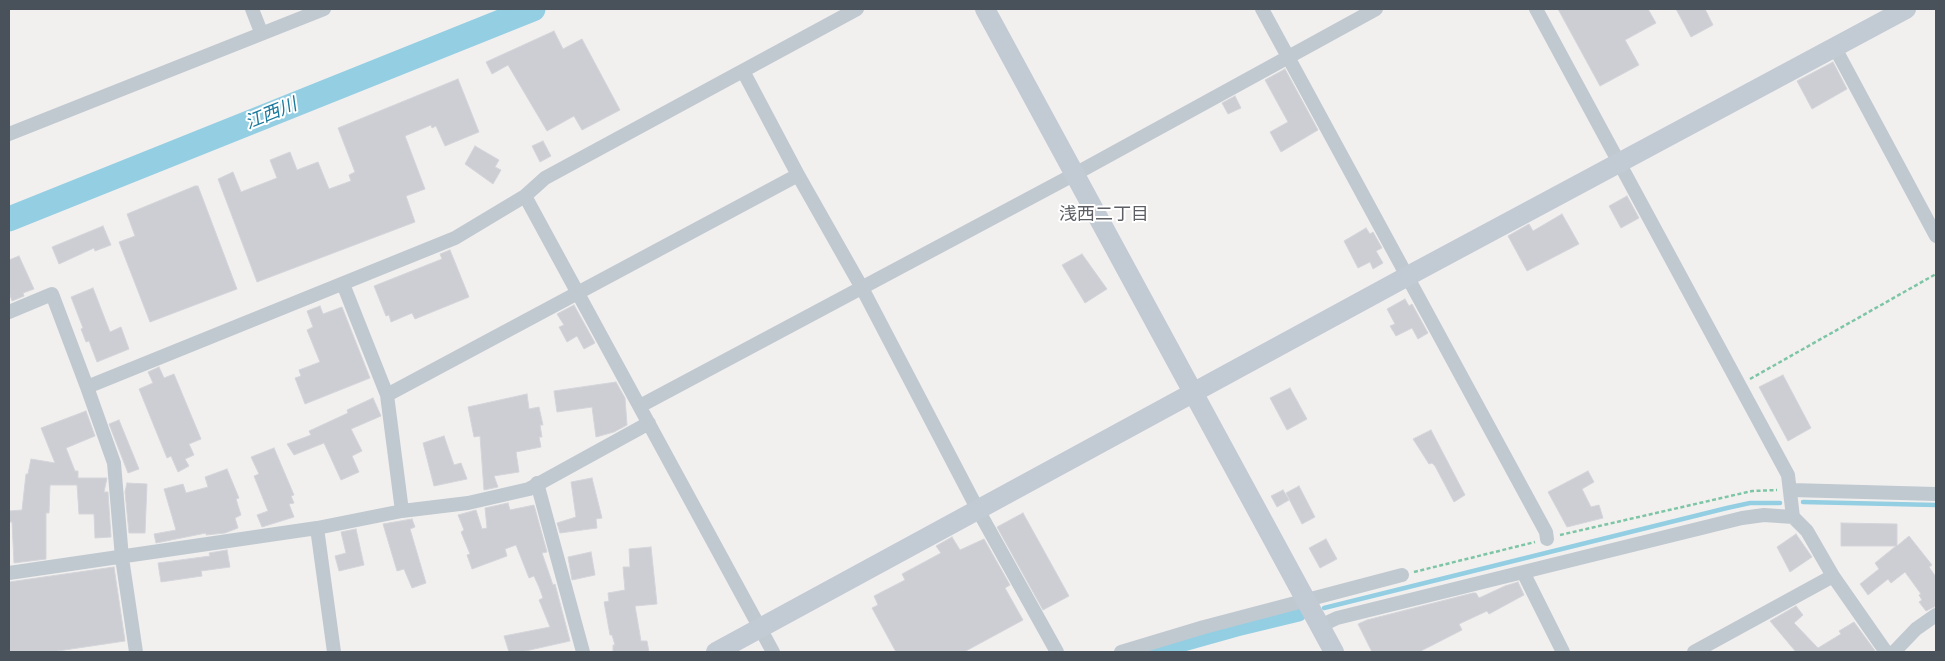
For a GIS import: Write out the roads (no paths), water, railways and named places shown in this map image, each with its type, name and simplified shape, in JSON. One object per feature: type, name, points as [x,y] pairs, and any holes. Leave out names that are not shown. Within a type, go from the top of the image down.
[{"type":"street","points":[[252,9],[261,32]]},
{"type":"street","points":[[9,134],[261,32],[324,9]]},
{"type":"street","points":[[87,387],[456,238],[525,196],[545,178],[857,9]]},
{"type":"street","points":[[985,9],[1195,392],[1334,652]]},
{"type":"street","points":[[1262,9],[1546,532],[1547,539]]},
{"type":"street","points":[[640,406],[1075,174],[1376,9]]},
{"type":"street","points":[[1536,9],[1788,475],[1793,517],[1806,531],[1833,576],[1886,652]]},
{"type":"street","points":[[716,652],[1406,277],[1906,9]]},
{"type":"street","points":[[1835,48],[1936,236]]},
{"type":"street","points":[[743,71],[798,175],[862,288],[978,510],[1057,652]]},
{"type":"street","points":[[387,395],[579,294],[798,175]]},
{"type":"street","points":[[525,196],[773,652]]},
{"type":"street","points":[[342,284],[387,395],[402,511]]},
{"type":"street","points":[[9,312],[52,294],[87,387],[114,463],[122,558],[136,652]]},
{"type":"street","points":[[9,573],[122,558],[317,528],[402,511],[468,503],[529,488],[649,423]]},
{"type":"street","points":[[537,483],[583,652]]},
{"type":"street","points":[[1791,490],[1936,494]]},
{"type":"street","points":[[1320,626],[1337,618],[1742,518],[1764,515],[1793,517]]},
{"type":"street","points":[[317,528],[334,652]]},
{"type":"street","points":[[1523,572],[1563,652]]},
{"type":"street","points":[[1121,652],[1305,600],[1402,575]]},
{"type":"street","points":[[1694,652],[1833,576]]},
{"type":"street","points":[[1894,652],[1916,629],[1936,615]]},
{"type":"waterway","name":"江西川","points":[[9,219],[533,9]]},
{"type":"waterway","points":[[1803,502],[1936,505]]},
{"type":"waterway","points":[[1324,608],[1727,508],[1750,503],[1780,503]]},
{"type":"waterway","points":[[1155,652],[1299,614]]},
{"type":"district","name":"浅西二丁目","points":[[1104,215]]}]
